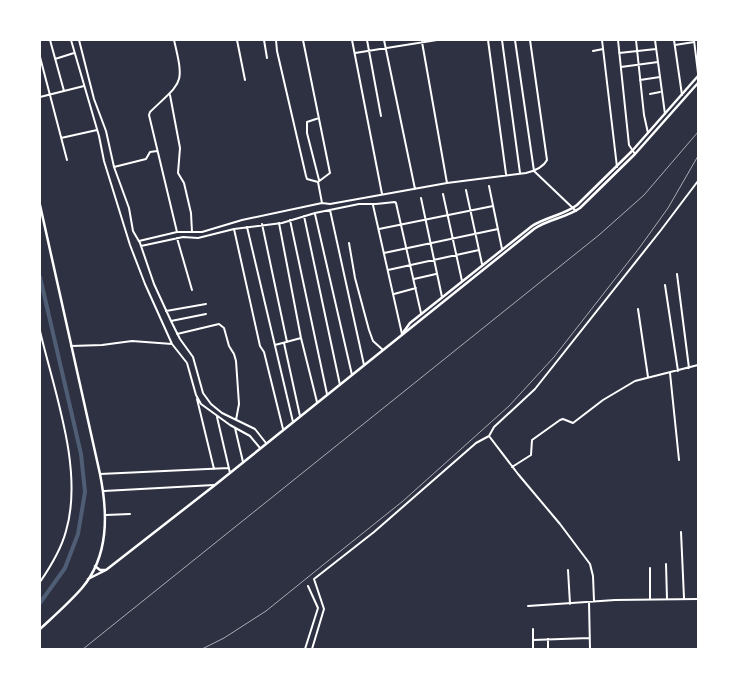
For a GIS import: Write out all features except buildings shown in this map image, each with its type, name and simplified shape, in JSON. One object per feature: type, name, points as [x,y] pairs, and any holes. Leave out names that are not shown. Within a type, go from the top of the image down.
[{"type":"main road","points":[[603,183],[617,167],[634,153],[698,75]]},
{"type":"main road","points":[[88,579],[106,570],[215,485],[536,227],[575,209],[634,153],[698,83]]},
{"type":"main road","points":[[40,205],[70,346],[104,491],[106,515],[104,540],[95,566],[88,579],[70,601],[40,629]]},
{"type":"main road","points":[[402,335],[407,325],[482,264],[538,222],[575,209]]},
{"type":"main road","points":[[95,566],[100,570],[106,570]]},
{"type":"street","points":[[50,40],[64,91]]},
{"type":"street","points":[[71,40],[104,161],[130,245],[172,344],[186,363],[196,394],[214,469]]},
{"type":"street","points":[[79,40],[94,99],[106,131],[114,167],[129,208],[132,229],[139,241],[154,284],[177,334],[193,357],[205,396],[222,413],[255,429],[266,443]]},
{"type":"street","points":[[174,40],[180,72],[179,82],[149,115],[177,232]]},
{"type":"street","points":[[237,40],[245,80]]},
{"type":"street","points":[[264,40],[267,58]]},
{"type":"street","points":[[276,40],[306,176],[307,179],[318,181],[330,173],[303,40]]},
{"type":"street","points":[[352,40],[382,194]]},
{"type":"street","points":[[367,40],[381,116]]},
{"type":"street","points":[[384,40],[415,189]]},
{"type":"street","points":[[355,53],[437,40]]},
{"type":"street","points":[[488,40],[506,175]]},
{"type":"street","points":[[502,40],[520,173]]},
{"type":"street","points":[[516,40],[534,171],[575,209]]},
{"type":"street","points":[[139,241],[177,232],[211,230],[242,220],[322,203],[330,204],[447,183],[534,171],[543,166],[546,160],[530,40]]},
{"type":"street","points":[[602,40],[617,167]]},
{"type":"street","points":[[618,40],[629,145],[634,153]]},
{"type":"street","points":[[636,40],[645,125],[648,134]]},
{"type":"street","points":[[655,40],[665,114]]},
{"type":"street","points":[[674,40],[682,95]]},
{"type":"street","points":[[675,45],[694,41],[698,75]]},
{"type":"street","points":[[422,42],[447,183]]},
{"type":"street","points":[[593,51],[603,49]]},
{"type":"street","points":[[619,53],[656,49]]},
{"type":"street","points":[[55,58],[74,53]]},
{"type":"street","points":[[40,56],[67,160]]},
{"type":"street","points":[[621,67],[658,62]]},
{"type":"street","points":[[640,80],[660,77]]},
{"type":"street","points":[[40,97],[84,86]]},
{"type":"street","points":[[650,94],[661,92]]},
{"type":"street","points":[[170,94],[180,148],[178,173],[184,183],[192,213],[192,232]]},
{"type":"street","points":[[319,118],[307,122],[307,132],[322,203]]},
{"type":"street","points":[[61,138],[97,130]]},
{"type":"street","points":[[114,167],[146,159],[150,152],[157,151]]},
{"type":"street","points":[[312,649],[324,608],[314,579],[374,532],[476,443],[489,436],[494,427],[535,389],[698,181]]},
{"type":"street","points":[[489,186],[502,249]]},
{"type":"street","points":[[466,190],[482,264]]},
{"type":"street","points":[[443,194],[462,281]]},
{"type":"street","points":[[421,198],[442,297]]},
{"type":"street","points":[[141,246],[177,238],[198,238],[234,229],[279,223],[315,213],[361,204],[394,201],[407,248],[421,314]]},
{"type":"street","points":[[373,204],[402,335]]},
{"type":"street","points":[[379,229],[493,206]]},
{"type":"street","points":[[330,210],[364,366]]},
{"type":"street","points":[[315,213],[352,375]]},
{"type":"street","points":[[304,216],[340,385]]},
{"type":"street","points":[[290,220],[327,395]]},
{"type":"street","points":[[279,223],[301,338],[318,402]]},
{"type":"street","points":[[262,224],[300,416]]},
{"type":"street","points":[[247,227],[293,422]]},
{"type":"street","points":[[234,229],[260,346],[264,354],[283,429]]},
{"type":"street","points":[[384,253],[498,229]]},
{"type":"street","points":[[177,238],[192,290]]},
{"type":"street","points":[[349,243],[355,278],[369,330],[373,340],[383,350]]},
{"type":"street","points":[[388,270],[479,250]]},
{"type":"street","points":[[414,279],[436,274]]},
{"type":"street","points":[[677,274],[689,368]]},
{"type":"street","points":[[664,285],[678,370]]},
{"type":"street","points":[[393,294],[416,288]]},
{"type":"street","points":[[166,310],[206,304]]},
{"type":"street","points":[[638,309],[648,377]]},
{"type":"street","points":[[171,321],[206,314]]},
{"type":"street","points":[[177,334],[219,324],[224,328],[236,361],[239,404],[236,420]]},
{"type":"street","points":[[40,331],[64,431],[72,488],[70,515],[64,539],[52,564],[40,582]]},
{"type":"street","points":[[275,345],[301,338]]},
{"type":"street","points":[[70,346],[102,345],[132,341],[172,344]]},
{"type":"street","points":[[512,467],[531,455],[531,443],[535,438],[560,420],[563,419],[573,423],[610,395],[635,381],[698,365]]},
{"type":"street","points":[[670,373],[679,460]]},
{"type":"street","points":[[196,394],[204,408],[250,436],[260,448]]},
{"type":"street","points":[[217,417],[230,473]]},
{"type":"street","points":[[235,428],[243,462]]},
{"type":"street","points":[[489,436],[590,564],[593,576],[594,601]]},
{"type":"street","points":[[100,474],[229,468]]},
{"type":"street","points":[[104,491],[215,485]]},
{"type":"street","points":[[106,515],[130,514]]},
{"type":"street","points":[[681,532],[684,598]]},
{"type":"street","points":[[666,564],[667,599]]},
{"type":"street","points":[[650,568],[650,599]]},
{"type":"street","points":[[568,570],[570,604]]},
{"type":"street","points":[[305,649],[318,608],[308,586]]},
{"type":"street","points":[[528,606],[594,601],[698,599]]},
{"type":"street","points":[[589,602],[590,649]]},
{"type":"street","points":[[532,629],[533,649]]},
{"type":"street","points":[[533,640],[590,638]]},
{"type":"street","points":[[548,640],[548,649]]},
{"type":"waterway","points":[[40,277],[81,454],[85,492],[78,534],[65,568],[40,603]]},
{"type":"railway","points":[[83,649],[599,235],[644,195],[698,132]]},
{"type":"railway","points":[[202,649],[224,638],[266,611],[403,501],[509,406],[554,357],[640,247],[668,208],[698,156]]}]
